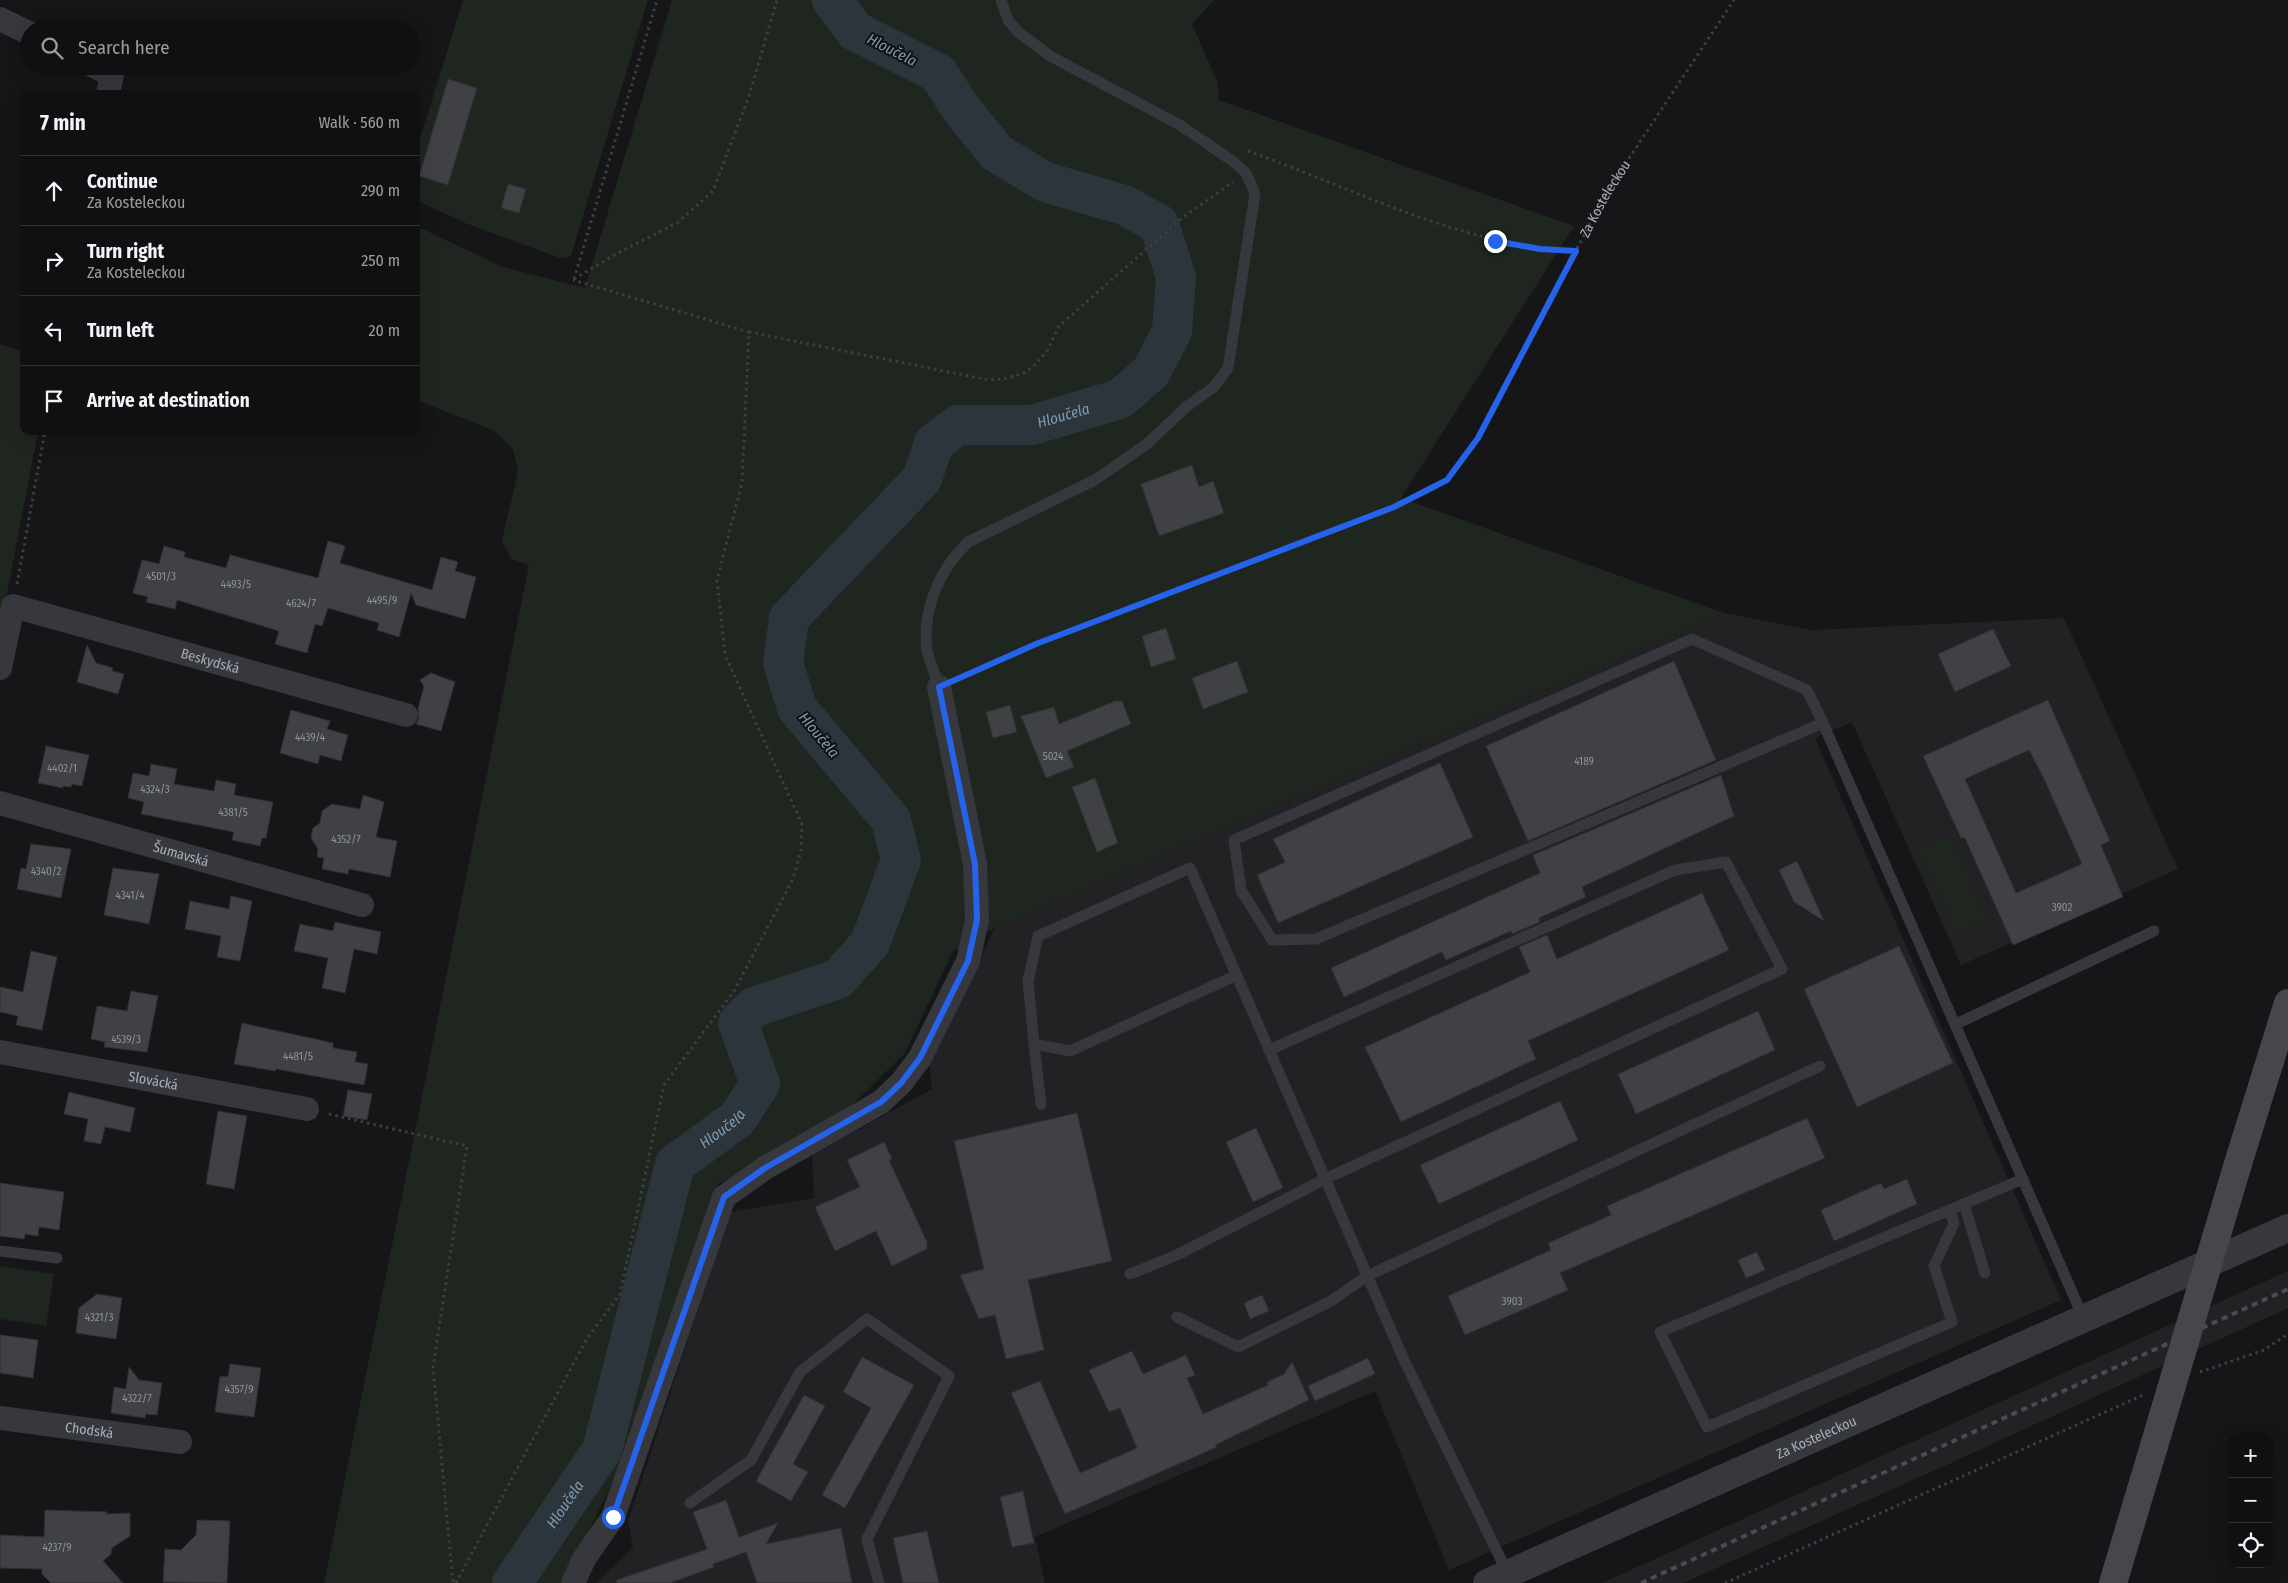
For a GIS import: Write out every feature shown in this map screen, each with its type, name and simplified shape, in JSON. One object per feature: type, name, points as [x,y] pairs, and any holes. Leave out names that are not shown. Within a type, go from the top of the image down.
[{"type":"main road","points":[[2113,1583],[2288,1003]]},
{"type":"street","points":[[0,19],[20,29]]},
{"type":"street","points":[[0,668],[13,606]]},
{"type":"street","name":"Beskydská","points":[[13,606],[406,715]]},
{"type":"street","points":[[573,1583],[584,1559],[613,1517],[724,1197],[765,1168],[881,1102],[901,1083],[920,1058],[968,961],[977,920],[975,864],[939,687]]},
{"type":"street","name":"Šumavská","points":[[0,803],[362,905]]},
{"type":"street","name":"Slovácká","points":[[0,1052],[307,1109]]},
{"type":"street","name":"Za Kosteleckou","points":[[1498,1578],[2288,1228]]},
{"type":"street","name":"Chodská","points":[[0,1418],[180,1442]]},
{"type":"lane","points":[[939,687],[927,650],[929,613],[937,582],[954,555],[968,542],[1095,480],[1147,444],[1186,407],[1214,387],[1228,368],[1255,194],[1246,173],[1234,162],[1180,125],[1050,56],[1018,32],[1008,20],[1001,0]]},
{"type":"lane","points":[[1823,723],[1316,939],[1272,940],[1241,890],[1234,840],[1692,639],[1807,690],[1823,723],[1956,1024],[2083,1318]]},
{"type":"lane","points":[[1130,1274],[1177,1255],[1325,1180],[1782,969],[1726,862],[1675,870],[1269,1050]]},
{"type":"lane","points":[[1041,1104],[1028,981],[1038,936],[1190,868],[1498,1578]]},
{"type":"lane","points":[[1956,1024],[2154,931]]},
{"type":"lane","points":[[1034,1044],[1070,1050],[1237,975]]},
{"type":"lane","points":[[1177,1317],[1238,1347],[1331,1301],[1367,1276],[1820,1066]]},
{"type":"lane","points":[[1950,1210],[1954,1222],[1934,1266],[1952,1322],[1707,1427],[1660,1332],[2023,1179]]},
{"type":"lane","points":[[1964,1204],[1986,1273]]},
{"type":"lane","points":[[0,1251],[58,1258]]},
{"type":"lane","points":[[690,1502],[751,1460],[800,1372],[867,1318],[949,1376],[868,1539],[879,1583]]},
{"type":"path","points":[[573,280],[657,0]]},
{"type":"path","points":[[573,280],[618,253],[677,223],[713,191],[749,96],[777,0]]},
{"type":"path","name":"Za Kosteleckou","points":[[939,687],[1036,644],[1394,507],[1447,480],[1478,438],[1606,193],[1734,0]]},
{"type":"path","points":[[1209,145],[1241,148],[1398,208],[1495,241],[1540,249],[1576,251]]},
{"type":"path","points":[[573,280],[749,332],[988,380],[1003,379],[1024,373],[1036,364],[1047,351],[1059,326],[1182,218],[1246,173]]},
{"type":"path","points":[[454,1583],[586,1340],[620,1294],[664,1085],[734,991],[792,882],[801,851],[802,824],[726,655],[718,580],[742,483],[749,332]]},
{"type":"path","points":[[13,606],[44,435]]},
{"type":"path","points":[[307,1109],[466,1146],[433,1367],[454,1583]]},
{"type":"path","points":[[2198,1373],[2264,1350],[2288,1334]]},
{"type":"path","points":[[1724,1583],[2079,1422],[2152,1391]]},
{"type":"shaded area","points":[[463,0],[648,0],[571,256],[560,258],[465,223],[420,202],[420,139]]},
{"type":"shaded area","points":[[672,0],[1214,0],[1192,24],[1218,83],[1219,100],[1574,226],[1401,498],[1724,613],[995,928],[953,951],[905,1053],[825,1132],[718,1184],[624,1461],[562,1583],[324,1583],[529,565],[511,559],[502,540],[518,471],[513,449],[493,430],[420,402],[420,228],[503,267],[585,288]]},
{"type":"shaded area","points":[[0,344],[20,351],[20,435],[37,435],[0,631]]},
{"type":"shaded area","points":[[1724,613],[1811,630],[2064,618],[2178,869],[1961,965],[1852,722],[1815,738],[2061,1300],[1449,1570],[1375,1391],[1035,1537],[1045,1583],[596,1583],[633,1548],[628,1521],[730,1212],[814,1198],[812,1155],[932,1089],[929,1061],[995,928]]},
{"type":"shaded area","points":[[1950,836],[1986,918],[1957,934],[1919,849]]},
{"type":"shaded area","points":[[0,1266],[54,1274],[46,1326],[0,1319]]},
{"type":"shaded area","points":[[2288,1271],[2288,1308],[1951,1463],[1683,1583],[1602,1583]]},
{"type":"building","points":[[448,79],[477,88],[448,185],[420,176]]},
{"type":"building","points":[[508,184],[526,189],[519,213],[501,208]]},
{"type":"building","points":[[1192,465],[1199,487],[1213,481],[1224,513],[1159,536],[1141,484]]},
{"type":"building","points":[[328,541],[345,546],[340,563],[432,590],[441,557],[458,562],[455,571],[476,577],[465,619],[416,605],[411,593],[399,637],[377,630],[379,623],[328,608],[322,626],[315,624],[307,653],[275,644],[279,631],[177,600],[175,609],[146,602],[148,597],[133,593],[142,560],[159,564],[164,546],[185,552],[184,557],[226,568],[230,555],[318,578]]},
{"type":"building","points":[[1166,628],[1176,659],[1151,667],[1142,636]]},
{"type":"building","points":[[1993,629],[2011,666],[1955,692],[1938,654]]},
{"type":"building","points":[[87,645],[96,663],[113,668],[112,671],[124,674],[118,694],[77,682]]},
{"type":"building","points":[[1237,661],[1248,692],[1203,709],[1192,678]]},
{"type":"building","points":[[1674,661],[1716,760],[1528,841],[1486,746]]},
{"type":"building","points":[[431,673],[455,682],[441,731],[416,724],[419,718],[418,709],[424,686],[420,680]]},
{"type":"building","points":[[2048,700],[2110,841],[2101,845],[2123,897],[2013,945],[1965,838],[1961,838],[1923,756]],"holes":[[[2029,750],[2082,864],[2016,893],[1965,779]]]},
{"type":"building","points":[[1115,701],[1122,701],[1131,724],[1067,751],[1074,767],[1046,778],[1021,716],[1054,707],[1059,724]]},
{"type":"building","points":[[1010,705],[1017,732],[993,738],[986,712]]},
{"type":"building","points":[[291,710],[330,721],[327,729],[348,735],[341,761],[320,755],[318,764],[280,753]]},
{"type":"building","points":[[46,746],[89,755],[82,786],[72,784],[71,787],[63,786],[63,788],[38,783]]},
{"type":"building","points":[[1440,763],[1473,837],[1278,923],[1257,875],[1285,862],[1273,839]]},
{"type":"building","points":[[151,764],[177,769],[174,784],[214,791],[216,780],[236,784],[234,795],[273,802],[266,838],[262,838],[260,846],[232,840],[234,832],[141,814],[144,802],[128,798],[133,773],[149,776]]},
{"type":"building","points":[[1721,775],[1734,816],[1582,887],[1586,897],[1539,918],[1540,922],[1512,934],[1511,931],[1446,960],[1442,952],[1344,997],[1331,968],[1540,873],[1533,855]]},
{"type":"building","points":[[1095,778],[1118,843],[1097,852],[1072,787]]},
{"type":"building","points":[[363,795],[384,802],[376,837],[397,841],[390,877],[349,869],[348,874],[322,869],[324,858],[317,857],[318,849],[311,838],[313,828],[320,823],[322,811],[332,804],[360,809]]},
{"type":"building","points":[[31,844],[71,849],[61,898],[17,889],[21,868],[26,869]]},
{"type":"building","points":[[1797,861],[1824,921],[1794,902],[1779,870]]},
{"type":"building","points":[[113,868],[159,874],[149,924],[104,915]]},
{"type":"building","points":[[1702,893],[1729,950],[1528,1041],[1536,1059],[1401,1122],[1365,1047],[1530,972],[1519,947],[1547,935],[1557,959]]},
{"type":"building","points":[[231,896],[252,901],[240,961],[217,957],[221,936],[185,929],[190,901],[229,909]]},
{"type":"building","points":[[335,922],[381,932],[377,954],[354,949],[345,993],[322,988],[328,958],[294,951],[300,924],[333,931]]},
{"type":"building","points":[[1899,946],[1953,1063],[1857,1107],[1804,989]]},
{"type":"building","points":[[31,951],[57,957],[42,1030],[16,1025],[18,1016],[0,1012],[0,987],[23,992]]},
{"type":"building","points":[[131,991],[158,996],[147,1052],[104,1047],[105,1042],[91,1039],[97,1006],[127,1011]]},
{"type":"building","points":[[1758,1011],[1775,1050],[1636,1114],[1618,1074]]},
{"type":"building","points":[[242,1023],[333,1043],[333,1048],[357,1052],[355,1062],[368,1064],[364,1085],[276,1069],[275,1071],[234,1064]]},
{"type":"building","points":[[348,1090],[372,1094],[367,1120],[343,1116]]},
{"type":"building","points":[[69,1092],[135,1108],[130,1132],[105,1127],[101,1144],[84,1141],[88,1119],[64,1114]]},
{"type":"building","points":[[1560,1101],[1578,1140],[1439,1204],[1420,1165]]},
{"type":"building","points":[[218,1111],[247,1116],[234,1189],[206,1184]]},
{"type":"building","points":[[1077,1113],[1112,1261],[1028,1280],[1044,1350],[1006,1359],[995,1315],[979,1319],[960,1275],[984,1269],[954,1141]]},
{"type":"building","points":[[1807,1118],[1825,1158],[1560,1273],[1568,1290],[1465,1335],[1448,1296],[1551,1250],[1548,1243],[1611,1215],[1607,1206]]},
{"type":"building","points":[[1256,1128],[1283,1188],[1253,1202],[1226,1142]]},
{"type":"building","points":[[884,1142],[892,1159],[889,1160],[927,1242],[927,1249],[892,1266],[876,1231],[835,1251],[815,1207],[860,1187],[847,1160]]},
{"type":"building","points":[[1907,1179],[1917,1204],[1834,1241],[1821,1210],[1881,1183],[1884,1189]]},
{"type":"building","points":[[0,1183],[64,1192],[59,1230],[39,1227],[38,1236],[25,1234],[24,1239],[0,1236]]},
{"type":"building","points":[[1757,1252],[1765,1270],[1746,1278],[1738,1260]]},
{"type":"building","points":[[97,1294],[122,1298],[116,1339],[76,1333],[79,1308]]},
{"type":"building","points":[[1262,1295],[1269,1311],[1250,1319],[1244,1303]]},
{"type":"building","points":[[0,1335],[38,1340],[33,1378],[0,1373]]},
{"type":"building","points":[[1132,1351],[1143,1374],[1186,1355],[1195,1375],[1187,1378],[1203,1414],[1268,1385],[1267,1382],[1284,1374],[1292,1362],[1309,1400],[1215,1445],[1217,1447],[1065,1514],[1011,1393],[1040,1381],[1080,1473],[1137,1448],[1120,1408],[1109,1412],[1089,1370]]},
{"type":"building","points":[[862,1357],[914,1385],[845,1508],[822,1495],[871,1408],[843,1392]]},
{"type":"building","points":[[1368,1358],[1375,1374],[1315,1401],[1308,1386]]},
{"type":"building","points":[[230,1364],[261,1368],[254,1417],[215,1412],[220,1376],[228,1377]]},
{"type":"building","points":[[129,1367],[139,1380],[162,1383],[157,1415],[146,1414],[145,1418],[111,1413],[114,1387],[126,1389]]},
{"type":"building","points":[[804,1395],[825,1406],[793,1464],[808,1472],[791,1501],[756,1481]]},
{"type":"building","points":[[1023,1491],[1034,1543],[1012,1547],[1000,1497]]},
{"type":"building","points":[[726,1500],[739,1537],[778,1523],[766,1544],[841,1528],[852,1583],[757,1583],[746,1552],[713,1564],[714,1567],[670,1583],[617,1583],[617,1580],[707,1549],[693,1512]]},
{"type":"building","points":[[45,1510],[107,1512],[107,1514],[130,1513],[130,1536],[112,1548],[111,1554],[103,1561],[123,1583],[51,1583],[42,1574],[42,1569],[0,1568],[0,1535],[44,1537]]},
{"type":"building","points":[[197,1520],[230,1521],[227,1583],[163,1582],[165,1549],[181,1550],[196,1535]]},
{"type":"building","points":[[927,1531],[939,1583],[903,1583],[893,1538]]},
{"type":"waterway","name":"Hloučela","points":[[512,1583],[602,1450],[675,1164],[737,1119],[760,1084],[738,1023],[754,1007],[838,979],[870,943],[901,860],[891,820],[797,708],[783,663],[789,618],[922,479],[934,443],[958,425],[1032,425],[1120,399],[1151,372],[1172,331],[1176,277],[1159,224],[1124,205],[1045,182],[997,153],[962,110],[938,73],[855,31],[832,0]]},
{"type":"railway","points":[[1641,1583],[2288,1289]]},
{"type":"route","points":[[613,1517],[724,1197],[765,1168],[881,1102],[901,1083],[920,1058],[968,961],[977,920],[975,864],[939,687],[1036,644],[1394,507],[1447,480],[1478,438],[1576,251],[1540,249],[1495,241]]}]
